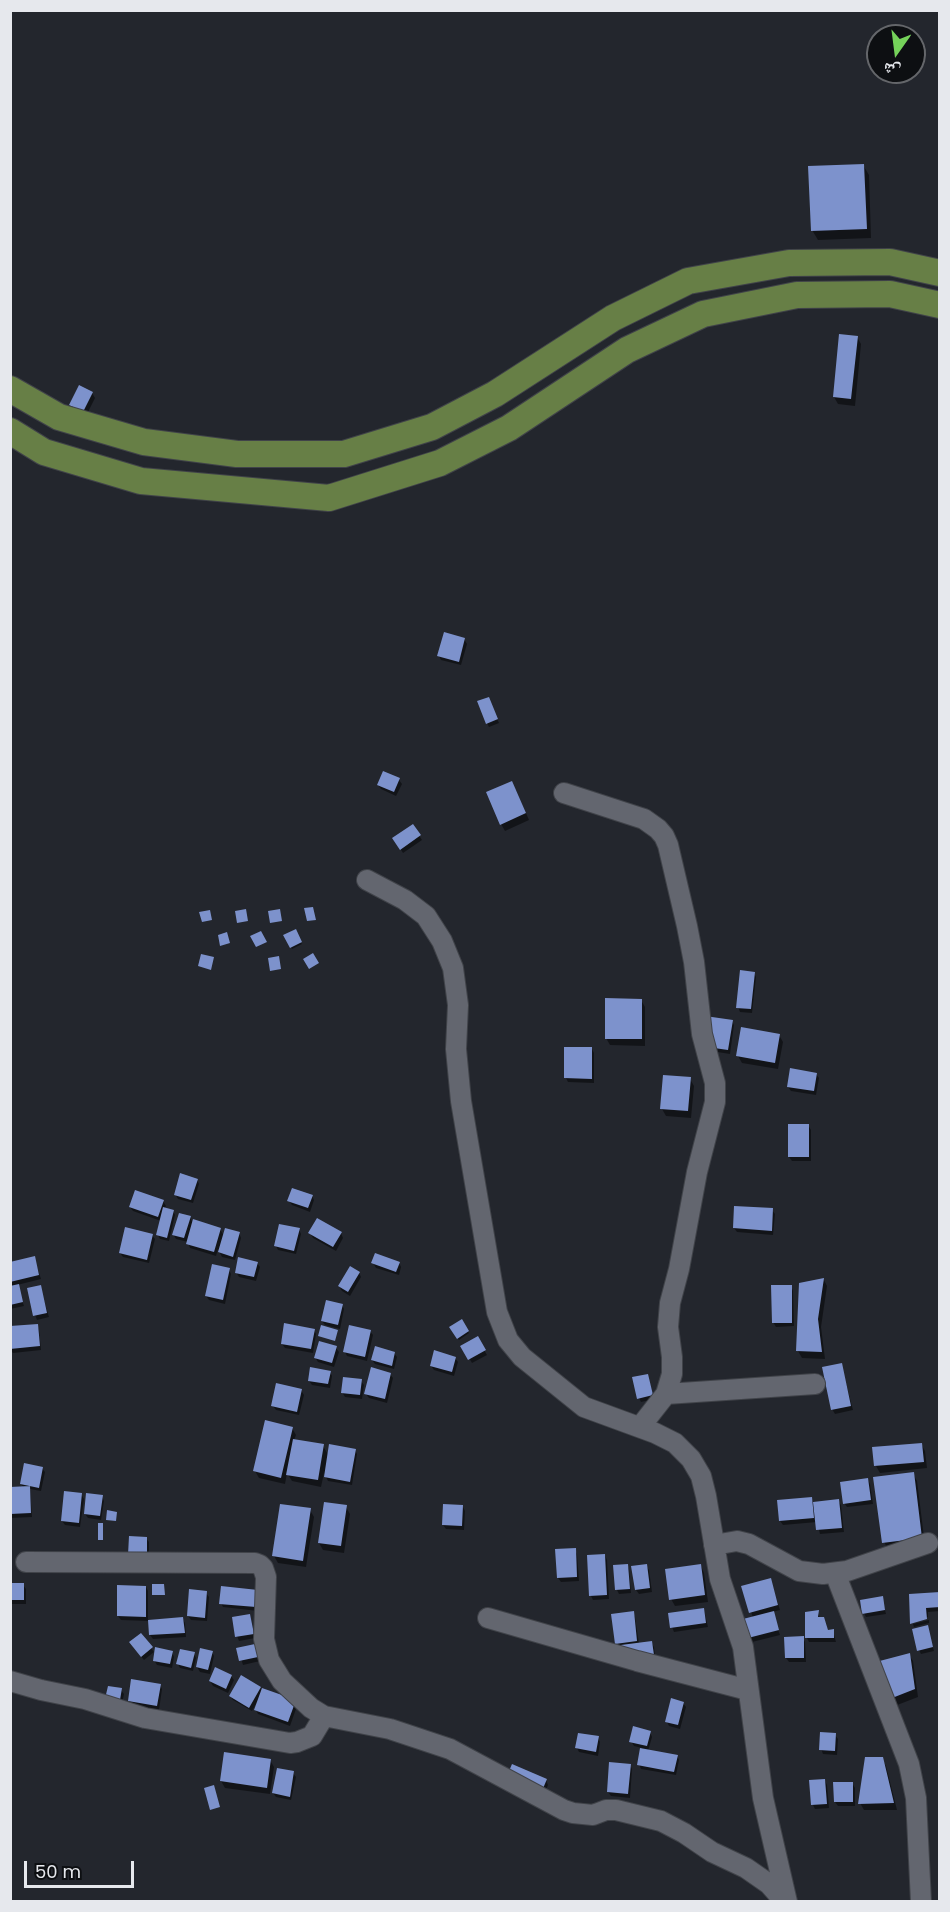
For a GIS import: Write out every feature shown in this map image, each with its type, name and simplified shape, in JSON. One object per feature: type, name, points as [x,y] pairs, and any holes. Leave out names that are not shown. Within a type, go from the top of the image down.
[{"type":"main road","points":[[10,389],[59,417],[144,442],[237,454],[344,454],[432,427],[495,394],[613,318],[688,281],[789,263],[890,262],[939,273]]},
{"type":"main road","points":[[13,440],[44,452],[141,481],[328,498],[440,463],[509,428],[627,350],[703,314],[797,295],[890,294],[939,305]]},
{"type":"street","points":[[564,794],[644,819],[664,836],[687,926],[704,1042],[715,1083],[715,1102],[697,1172],[679,1269],[670,1303],[668,1327],[673,1365],[670,1384],[666,1394],[640,1427]]},
{"type":"street","points":[[367,880],[405,900],[426,916],[442,941],[453,968],[458,999],[456,1050],[461,1101],[497,1312],[503,1331],[522,1357],[574,1400],[595,1412],[640,1427],[675,1443],[696,1467],[704,1486],[720,1579],[741,1638],[763,1798],[786,1902]]},
{"type":"street","points":[[666,1394],[815,1384]]},
{"type":"street","points":[[714,1545],[737,1541],[749,1544],[799,1571],[823,1574],[835,1573],[928,1544]]},
{"type":"street","points":[[26,1562],[255,1563],[260,1565],[266,1576],[264,1639],[268,1660],[292,1693],[311,1708],[324,1716],[390,1729],[440,1745],[464,1755],[573,1813],[593,1815],[606,1810],[616,1810],[661,1821],[712,1852],[752,1871],[769,1884],[786,1902]]},
{"type":"street","points":[[835,1573],[909,1764],[916,1798],[921,1902]]},
{"type":"street","points":[[488,1618],[748,1690]]},
{"type":"street","points":[[10,1681],[145,1718],[290,1743],[312,1736],[324,1716]]},
{"type":"building","points":[[864,164],[867,229],[811,231],[808,166]]},
{"type":"building","points":[[839,334],[858,336],[851,399],[833,397]]},
{"type":"building","points":[[79,385],[93,392],[83,412],[69,405]]},
{"type":"building","points":[[444,632],[465,638],[459,662],[437,656]]},
{"type":"building","points":[[489,697],[498,719],[486,724],[477,701]]},
{"type":"building","points":[[383,771],[400,778],[394,792],[377,785]]},
{"type":"building","points":[[512,781],[526,813],[500,825],[486,792]]},
{"type":"building","points":[[413,824],[421,835],[400,850],[392,838]]},
{"type":"building","points":[[313,907],[316,920],[307,921],[304,908]]},
{"type":"building","points":[[246,909],[248,921],[237,923],[235,911]]},
{"type":"building","points":[[280,909],[282,921],[270,923],[268,911]]},
{"type":"building","points":[[210,910],[212,920],[202,922],[199,912]]},
{"type":"building","points":[[296,929],[302,942],[290,948],[283,935]]},
{"type":"building","points":[[261,931],[267,942],[256,947],[250,936]]},
{"type":"building","points":[[227,932],[230,943],[220,946],[218,935]]},
{"type":"building","points":[[313,953],[319,963],[309,969],[303,959]]},
{"type":"building","points":[[201,954],[214,957],[211,970],[198,966]]},
{"type":"building","points":[[279,956],[281,969],[270,971],[268,958]]},
{"type":"building","points":[[740,970],[755,972],[751,1009],[736,1008]]},
{"type":"building","points":[[605,998],[642,999],[642,1039],[605,1039]]},
{"type":"building","points":[[705,1016],[733,1020],[728,1050],[700,1046]]},
{"type":"building","points":[[741,1027],[780,1034],[775,1063],[736,1056]]},
{"type":"building","points":[[564,1047],[592,1047],[592,1079],[564,1078]]},
{"type":"building","points":[[790,1068],[817,1073],[814,1091],[787,1087]]},
{"type":"building","points":[[663,1075],[691,1077],[688,1111],[660,1109]]},
{"type":"building","points":[[788,1124],[809,1124],[809,1157],[788,1157]]},
{"type":"building","points":[[180,1173],[198,1179],[191,1200],[174,1195]]},
{"type":"building","points":[[292,1188],[313,1195],[308,1208],[287,1201]]},
{"type":"building","points":[[135,1190],[164,1200],[158,1217],[129,1207]]},
{"type":"building","points":[[734,1206],[773,1208],[772,1231],[733,1228]]},
{"type":"building","points":[[163,1207],[174,1210],[167,1238],[156,1235]]},
{"type":"building","points":[[179,1213],[191,1216],[184,1238],[172,1235]]},
{"type":"building","points":[[317,1218],[342,1232],[333,1247],[308,1233]]},
{"type":"building","points":[[193,1219],[221,1228],[214,1252],[186,1244]]},
{"type":"building","points":[[279,1224],[300,1228],[294,1251],[274,1246]]},
{"type":"building","points":[[125,1227],[153,1234],[147,1260],[119,1253]]},
{"type":"building","points":[[225,1228],[240,1232],[233,1257],[218,1252]]},
{"type":"building","points":[[375,1253],[400,1262],[396,1272],[371,1263]]},
{"type":"building","points":[[35,1256],[39,1275],[10,1282],[10,1262]]},
{"type":"building","points":[[238,1257],[258,1262],[254,1277],[235,1273]]},
{"type":"building","points":[[212,1264],[230,1268],[223,1300],[205,1296]]},
{"type":"building","points":[[350,1266],[360,1272],[348,1292],[338,1286]]},
{"type":"building","points":[[824,1278],[818,1319],[822,1352],[796,1351],[799,1283]]},
{"type":"building","points":[[19,1284],[23,1302],[10,1305],[10,1286]]},
{"type":"building","points":[[41,1285],[47,1313],[33,1316],[27,1288]]},
{"type":"building","points":[[771,1285],[792,1285],[792,1323],[772,1323]]},
{"type":"building","points":[[326,1300],[343,1304],[338,1325],[321,1321]]},
{"type":"building","points":[[462,1319],[469,1331],[457,1339],[449,1327]]},
{"type":"building","points":[[284,1323],[315,1329],[311,1349],[281,1344]]},
{"type":"building","points":[[38,1324],[40,1346],[10,1349],[10,1326]]},
{"type":"building","points":[[321,1325],[338,1330],[335,1341],[318,1336]]},
{"type":"building","points":[[349,1325],[371,1330],[365,1357],[343,1352]]},
{"type":"building","points":[[478,1336],[486,1350],[468,1360],[460,1346]]},
{"type":"building","points":[[319,1341],[337,1346],[332,1363],[314,1358]]},
{"type":"building","points":[[375,1346],[395,1352],[392,1366],[371,1360]]},
{"type":"building","points":[[434,1350],[456,1357],[452,1372],[430,1366]]},
{"type":"building","points":[[842,1363],[851,1406],[831,1410],[822,1367]]},
{"type":"building","points":[[310,1367],[331,1371],[328,1384],[308,1381]]},
{"type":"building","points":[[371,1367],[391,1373],[385,1399],[364,1394]]},
{"type":"building","points":[[648,1374],[653,1395],[637,1399],[632,1377]]},
{"type":"building","points":[[343,1377],[362,1379],[360,1395],[341,1393]]},
{"type":"building","points":[[276,1383],[302,1389],[297,1412],[271,1406]]},
{"type":"building","points":[[265,1420],[293,1427],[281,1478],[253,1471]]},
{"type":"building","points":[[293,1439],[324,1444],[318,1480],[286,1475]]},
{"type":"building","points":[[922,1443],[924,1462],[874,1466],[872,1447]]},
{"type":"building","points":[[329,1444],[356,1449],[350,1482],[324,1477]]},
{"type":"building","points":[[24,1463],[43,1467],[39,1488],[20,1484]]},
{"type":"building","points":[[914,1472],[922,1538],[882,1543],[873,1477]]},
{"type":"building","points":[[868,1478],[871,1500],[843,1504],[840,1482]]},
{"type":"building","points":[[30,1486],[31,1513],[10,1514],[10,1487]]},
{"type":"building","points":[[64,1491],[82,1493],[79,1523],[61,1521]]},
{"type":"building","points":[[86,1493],[103,1495],[100,1516],[84,1514]]},
{"type":"building","points":[[812,1497],[814,1518],[779,1521],[777,1500]]},
{"type":"building","points":[[839,1499],[842,1528],[816,1530],[813,1502]]},
{"type":"building","points":[[324,1502],[347,1505],[341,1546],[318,1543]]},
{"type":"building","points":[[280,1504],[311,1508],[303,1561],[272,1556]]},
{"type":"building","points":[[443,1504],[463,1505],[462,1526],[442,1525]]},
{"type":"building","points":[[107,1510],[117,1512],[116,1521],[106,1520]]},
{"type":"building","points":[[98,1523],[103,1523],[103,1540],[98,1540]]},
{"type":"building","points":[[129,1536],[147,1537],[147,1555],[128,1555]]},
{"type":"building","points":[[576,1548],[577,1577],[557,1578],[555,1549]]},
{"type":"building","points":[[605,1554],[607,1595],[589,1596],[587,1555]]},
{"type":"building","points":[[628,1564],[630,1589],[615,1590],[613,1565]]},
{"type":"building","points":[[647,1564],[650,1588],[635,1590],[631,1566]]},
{"type":"building","points":[[701,1564],[705,1595],[669,1600],[665,1569]]},
{"type":"building","points":[[771,1578],[778,1605],[749,1613],[741,1586]]},
{"type":"building","points":[[10,1583],[24,1583],[24,1600],[10,1600]]},
{"type":"building","points":[[152,1584],[164,1584],[165,1595],[152,1595]]},
{"type":"building","points":[[117,1585],[146,1586],[146,1617],[117,1616]]},
{"type":"building","points":[[221,1586],[258,1590],[256,1607],[219,1604]]},
{"type":"building","points":[[189,1589],[207,1591],[205,1618],[187,1616]]},
{"type":"building","points":[[940,1592],[940,1607],[926,1608],[927,1619],[910,1624],[909,1594]]},
{"type":"building","points":[[883,1596],[885,1610],[862,1614],[860,1600]]},
{"type":"building","points":[[704,1608],[706,1623],[670,1628],[668,1613]]},
{"type":"building","points":[[819,1610],[818,1617],[824,1617],[828,1630],[834,1629],[834,1638],[805,1638],[805,1612]]},
{"type":"building","points":[[634,1611],[637,1641],[615,1644],[611,1614]]},
{"type":"building","points":[[774,1611],[779,1630],[748,1638],[743,1619]]},
{"type":"building","points":[[250,1614],[254,1634],[235,1637],[232,1617]]},
{"type":"building","points":[[183,1617],[185,1633],[149,1635],[148,1620]]},
{"type":"building","points":[[928,1625],[933,1647],[917,1651],[912,1629]]},
{"type":"building","points":[[141,1633],[153,1647],[141,1657],[129,1642]]},
{"type":"building","points":[[804,1636],[804,1658],[785,1658],[784,1637]]},
{"type":"building","points":[[652,1641],[656,1669],[613,1646]]},
{"type":"building","points":[[255,1644],[258,1657],[239,1661],[236,1648]]},
{"type":"building","points":[[155,1647],[173,1651],[170,1664],[153,1661]]},
{"type":"building","points":[[200,1648],[213,1651],[208,1670],[196,1667]]},
{"type":"building","points":[[180,1649],[195,1652],[191,1668],[176,1664]]},
{"type":"building","points":[[910,1653],[915,1689],[887,1700],[872,1663]]},
{"type":"building","points":[[215,1667],[232,1675],[226,1689],[209,1681]]},
{"type":"building","points":[[241,1675],[261,1687],[249,1708],[229,1696]]},
{"type":"building","points":[[131,1679],[161,1684],[157,1706],[128,1701]]},
{"type":"building","points":[[108,1686],[122,1688],[119,1706],[104,1703]]},
{"type":"building","points":[[262,1688],[296,1700],[288,1722],[254,1710]]},
{"type":"building","points":[[671,1698],[684,1702],[678,1725],[665,1722]]},
{"type":"building","points":[[633,1726],[651,1731],[647,1746],[629,1742]]},
{"type":"building","points":[[820,1732],[836,1733],[835,1751],[819,1750]]},
{"type":"building","points":[[578,1733],[599,1736],[596,1752],[575,1748]]},
{"type":"building","points":[[640,1748],[678,1755],[674,1772],[637,1765]]},
{"type":"building","points":[[224,1752],[271,1759],[267,1788],[220,1781]]},
{"type":"building","points":[[865,1757],[883,1757],[894,1803],[858,1804]]},
{"type":"building","points":[[609,1762],[631,1764],[628,1794],[607,1792]]},
{"type":"building","points":[[512,1764],[547,1779],[539,1798],[504,1783]]},
{"type":"building","points":[[277,1768],[294,1771],[290,1797],[272,1793]]},
{"type":"building","points":[[825,1779],[827,1804],[811,1805],[809,1780]]},
{"type":"building","points":[[833,1782],[853,1782],[853,1802],[834,1802]]},
{"type":"building","points":[[214,1785],[220,1807],[210,1810],[204,1788]]}]
